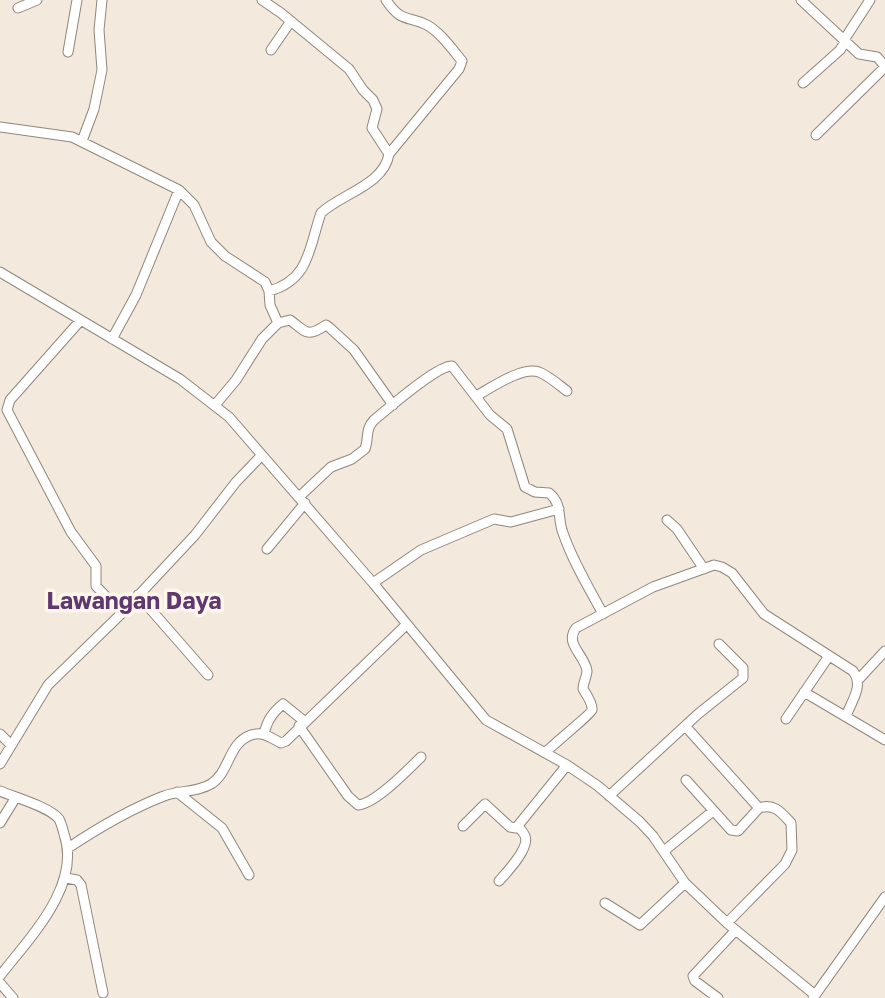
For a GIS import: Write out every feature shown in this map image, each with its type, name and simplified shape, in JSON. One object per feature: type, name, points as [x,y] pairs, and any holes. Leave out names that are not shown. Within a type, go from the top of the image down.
[{"type":"street","points":[[18,8],[37,0]]},
{"type":"street","points":[[68,52],[77,0]]},
{"type":"street","points":[[82,141],[94,109],[102,70],[99,30],[102,0]]},
{"type":"street","points":[[262,0],[349,69],[373,100],[377,109],[372,128],[389,154]]},
{"type":"street","points":[[269,291],[285,286],[301,271],[315,238],[321,213],[380,173],[389,154],[459,69],[462,61],[434,30],[401,16],[386,0]]},
{"type":"street","points":[[800,0],[859,54],[877,57],[885,67],[816,135]]},
{"type":"street","points":[[803,83],[840,50],[870,0]]},
{"type":"street","points":[[271,50],[291,22]]},
{"type":"street","points":[[0,127],[72,137],[179,190],[194,205],[211,242],[225,256],[265,282],[270,305],[278,323]]},
{"type":"street","points":[[112,339],[136,295],[179,190]]},
{"type":"street","points":[[0,272],[180,379],[242,429],[486,720],[567,765],[640,822],[685,883],[727,923],[814,997],[885,897]]},
{"type":"street","points":[[215,405],[236,380],[262,339],[278,323],[290,320],[308,333],[326,325],[330,327],[354,350],[393,405]]},
{"type":"street","points":[[80,321],[10,400],[7,410],[71,532],[96,566],[96,586],[122,613]]},
{"type":"street","points":[[267,549],[302,500],[331,467],[352,459],[365,449],[369,425],[447,365],[456,368],[490,415],[507,429],[525,486],[535,492],[549,493],[558,502],[561,530],[573,559],[603,614]]},
{"type":"street","points":[[476,396],[510,377],[531,370],[541,373],[568,391]]},
{"type":"street","points":[[0,764],[48,685],[122,613],[195,535],[236,482],[262,455]]},
{"type":"street","points":[[373,583],[421,550],[494,519],[511,522],[559,509]]},
{"type":"street","points":[[667,520],[677,529],[704,569]]},
{"type":"street","points":[[545,753],[592,710],[583,689],[587,670],[571,639],[576,628],[653,587],[714,565],[732,573],[759,609],[853,671],[859,679]]},
{"type":"street","points":[[138,595],[208,675]]},
{"type":"street","points":[[68,848],[126,813],[163,796],[198,790],[212,783],[224,773],[236,746],[251,736],[264,734],[281,743],[406,625]]},
{"type":"street","points":[[609,796],[687,727],[698,714],[743,678],[743,668],[719,644]]},
{"type":"street","points":[[846,716],[858,689],[859,679],[885,651]]},
{"type":"street","points":[[786,719],[829,656]]},
{"type":"street","points":[[804,692],[885,740]]},
{"type":"street","points":[[264,734],[267,723],[283,704],[302,724],[348,796],[363,806],[421,757]]},
{"type":"street","points":[[687,727],[759,808]]},
{"type":"street","points":[[0,734],[10,744]]},
{"type":"street","points":[[463,827],[485,804],[510,827],[518,826],[567,765]]},
{"type":"street","points":[[686,780],[731,830],[738,831],[759,808],[776,807],[791,822],[792,850],[785,864],[727,923]]},
{"type":"street","points":[[0,791],[46,810],[59,819],[68,848],[66,878],[62,890],[0,976]]},
{"type":"street","points":[[177,792],[222,828],[249,875]]},
{"type":"street","points":[[0,823],[16,797]]},
{"type":"street","points":[[664,851],[713,811]]},
{"type":"street","points":[[499,881],[526,845],[525,835],[518,826]]},
{"type":"street","points":[[66,878],[77,880],[81,885],[103,993]]},
{"type":"street","points":[[605,903],[640,925],[685,883]]},
{"type":"street","points":[[718,998],[695,981],[693,976],[735,930]]},
{"type":"street","points":[[0,983],[13,998]]},
{"type":"district","name":"Lawangan Daya","points":[[134,600]]}]
